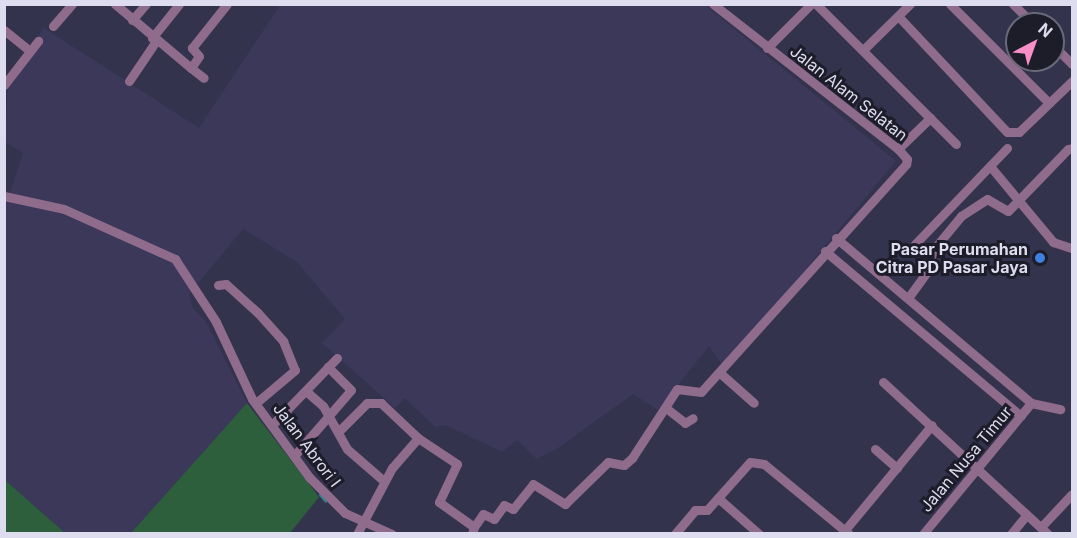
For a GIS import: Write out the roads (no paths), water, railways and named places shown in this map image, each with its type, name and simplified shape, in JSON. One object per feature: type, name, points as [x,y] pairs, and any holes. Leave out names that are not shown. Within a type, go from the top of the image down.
[{"type":"street","points":[[53,26],[72,4]]},
{"type":"street","points":[[132,20],[146,4]]},
{"type":"street","points":[[191,68],[199,56],[192,48],[227,4]]},
{"type":"street","points":[[767,48],[811,4]]},
{"type":"street","points":[[816,4],[956,144]]},
{"type":"street","points":[[863,50],[910,4]]},
{"type":"street","points":[[950,4],[1049,103]]},
{"type":"street","points":[[129,81],[178,5]]},
{"type":"street","name":"Jalan Alam Selatan","points":[[713,5],[898,149],[907,159],[906,164],[836,238]]},
{"type":"street","points":[[119,6],[154,40],[204,78]]},
{"type":"street","points":[[898,16],[1007,132],[1019,132],[1072,81]]},
{"type":"street","points":[[4,30],[30,51]]},
{"type":"street","points":[[4,85],[38,41]]},
{"type":"street","points":[[898,149],[930,118]]},
{"type":"street","points":[[915,244],[1007,148]]},
{"type":"street","points":[[908,298],[927,272],[933,249],[961,216],[987,199],[1004,212],[1008,211],[1068,148],[1072,148]]},
{"type":"street","points":[[990,166],[1053,242],[1072,248]]},
{"type":"street","name":"Jalan Abrori I","points":[[4,196],[64,209],[175,259],[216,322],[256,403],[322,494],[345,513],[366,520],[392,534]]},
{"type":"street","points":[[338,432],[359,410],[375,400],[418,438],[457,464],[439,502],[473,530],[483,514],[494,519],[504,505],[513,509],[533,484],[565,504],[608,462],[624,465],[632,458],[677,389],[701,392],[836,238],[1031,404],[1060,409]]},
{"type":"street","points":[[825,251],[1021,416]]},
{"type":"street","points":[[218,285],[226,284],[258,313],[283,341],[295,370],[256,403]]},
{"type":"street","points":[[956,360],[967,348]]},
{"type":"street","points":[[273,424],[307,392],[337,358]]},
{"type":"street","points":[[294,456],[328,420],[351,390],[328,367]]},
{"type":"street","points":[[720,373],[754,402]]},
{"type":"street","points":[[883,382],[1045,530],[1072,494]]},
{"type":"street","points":[[307,392],[323,406],[328,420],[347,449],[384,481]]},
{"type":"street","name":"Jalan Nusa Timur","points":[[923,534],[1031,404]]},
{"type":"street","points":[[666,408],[685,423],[693,418]]},
{"type":"street","points":[[675,534],[695,510],[707,510],[750,462],[764,464],[847,532],[932,425]]},
{"type":"street","points":[[357,534],[384,481],[418,438]]},
{"type":"street","points":[[875,449],[897,468]]},
{"type":"street","points":[[718,498],[759,534]]},
{"type":"street","points":[[1011,534],[1023,519]]},
{"type":"waterway","points":[[320,495],[326,502]]},
{"type":"place","name":"Pasar Perumahan Citra PD Pasar Jaya","points":[[1040,258]]}]
